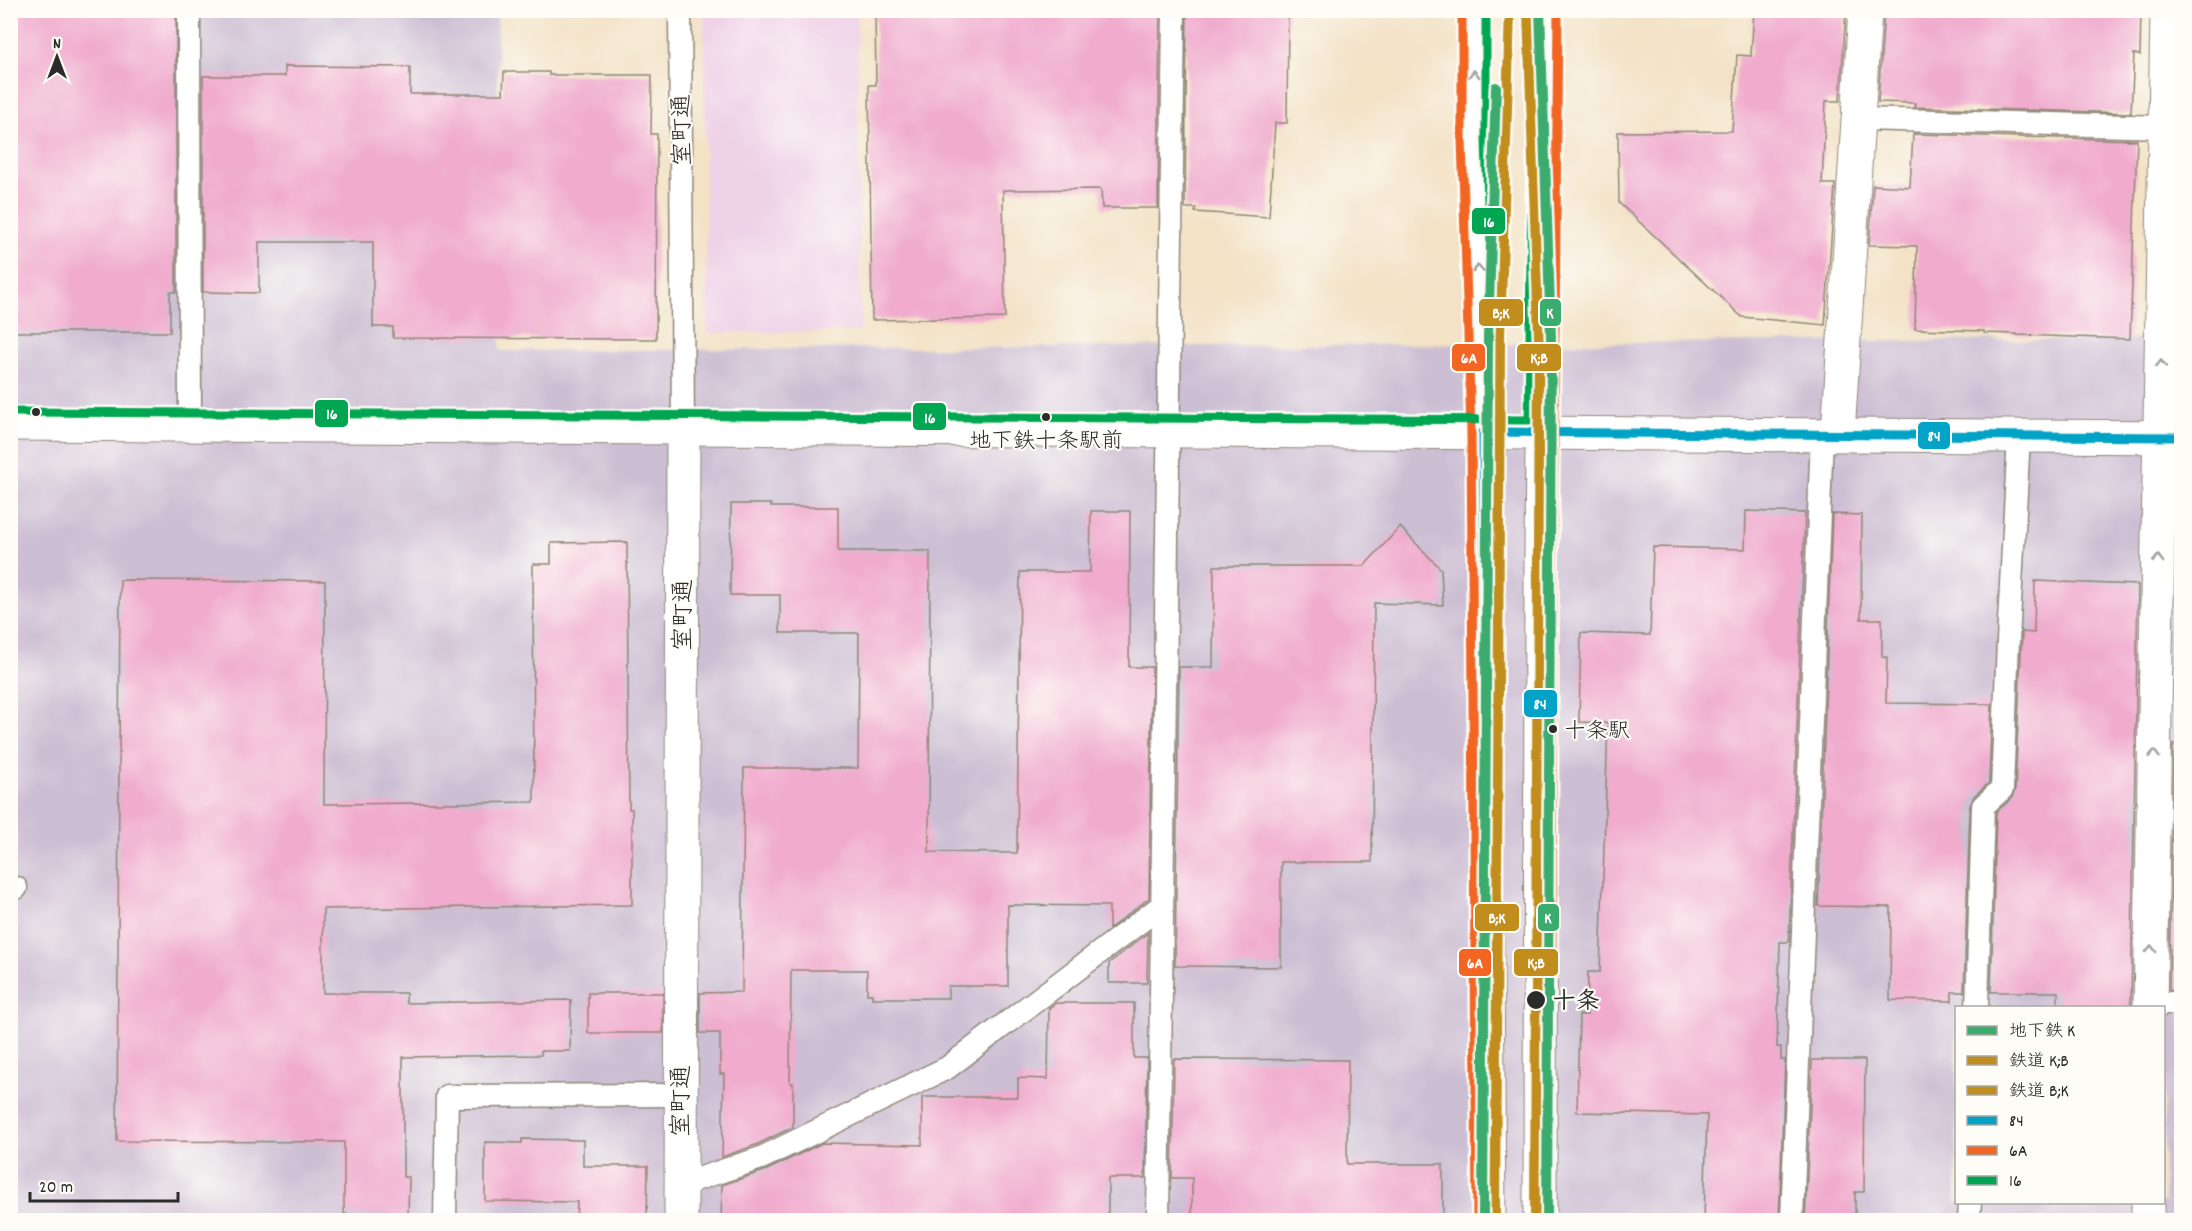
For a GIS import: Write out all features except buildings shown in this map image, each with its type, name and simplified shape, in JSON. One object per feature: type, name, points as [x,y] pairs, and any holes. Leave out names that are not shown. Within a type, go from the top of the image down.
[{"type":"street","points":[[1474,10],[1474,139],[1483,432],[1489,1221]]},
{"type":"street","points":[[1540,1221],[1541,432],[1546,10]]},
{"type":"street","points":[[1830,434],[1858,119],[1865,10]]},
{"type":"street","points":[[2160,1005],[2171,437],[2165,127],[2167,10]]},
{"type":"street","points":[[10,424],[2171,437]]},
{"type":"street","name":"室町通","points":[[681,1221],[683,428]]},
{"type":"street","points":[[2148,1204],[2148,1221]]},
{"type":"lane","points":[[189,10],[190,426]]},
{"type":"lane","name":"室町通","points":[[680,10],[683,428]]},
{"type":"lane","points":[[1158,1221],[1174,10]]},
{"type":"lane","points":[[1858,119],[2165,127]]},
{"type":"lane","points":[[1792,1221],[1830,434]]},
{"type":"lane","points":[[1977,1006],[1983,806],[2002,789],[2019,436]]},
{"type":"lane","points":[[680,1185],[761,1158],[947,1068],[1161,906]]},
{"type":"lane","points":[[445,1221],[447,1096],[680,1095]]},
{"type":"lane","points":[[1970,1204],[1970,1221]]},
{"type":"shaded area","points":[[10,11],[497,11],[500,351],[2181,339],[2181,1220],[11,1220]]},
{"type":"shaded area","points":[[704,11],[857,11],[861,331],[707,333]]},
{"type":"metro line","name":"K","points":[[1540,10],[1551,337],[1547,1220]]},
{"type":"metro line","name":"K","points":[[1483,1220],[1488,337],[1496,87]]},
{"type":"rail line","name":"B;K","points":[[1495,1220],[1500,337],[1510,10]]},
{"type":"rail line","name":"K;B","points":[[1528,10],[1539,337],[1535,1220]]},
{"type":"transit line","name":"6A","points":[[1462,10],[1462,139],[1471,432],[1477,1220]]},
{"type":"transit line","name":"16","points":[[1486,10],[1486,139],[1495,432]]},
{"type":"transit line","name":"16","points":[[10,412],[1529,420],[1534,10]]},
{"type":"transit line","name":"6A","points":[[1552,975],[1558,10]]},
{"type":"transit line","name":"84","points":[[1489,1220],[1483,432],[2182,437]]},
{"type":"transit line","name":"84","points":[[1540,975],[1541,432]]},
{"type":"place","name":"地下鉄十条駅前","points":[[1046,417]]},
{"type":"place","name":"十条駅","points":[[1553,729]]},
{"type":"place","name":"十条","points":[[1536,1000]]}]
